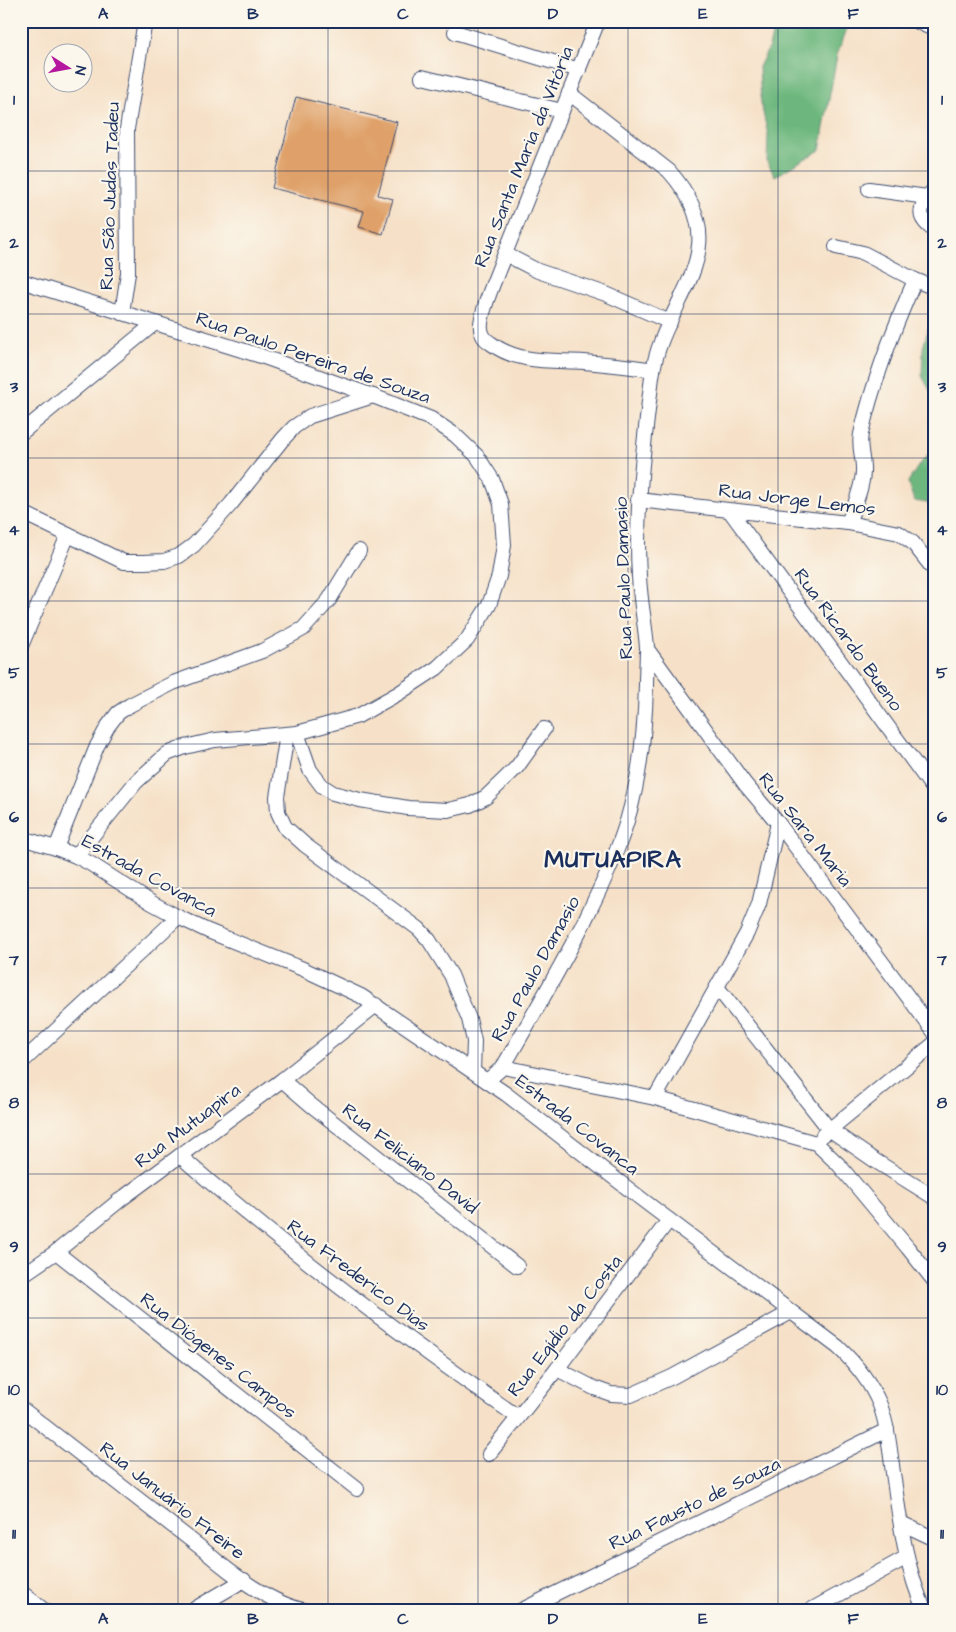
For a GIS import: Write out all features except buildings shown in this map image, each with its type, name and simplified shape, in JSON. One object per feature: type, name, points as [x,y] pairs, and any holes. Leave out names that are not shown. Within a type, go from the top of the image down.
[{"type":"street","name":"Rua São Judas Tadeu","points":[[122,313],[128,273],[127,129],[145,21]]},
{"type":"street","name":"Rua Santa Maria da Vitória","points":[[598,21],[505,254],[480,328],[484,339],[512,356],[536,360],[583,362],[653,370]]},
{"type":"street","points":[[916,21],[935,30]]},
{"type":"street","points":[[454,32],[579,70]]},
{"type":"street","points":[[422,77],[562,111]]},
{"type":"street","name":"Rua Paulo Damasio","points":[[487,1081],[503,1067],[549,988],[609,872],[627,821],[637,777],[645,717],[647,649],[639,576],[638,500],[653,370],[657,352],[697,262],[700,236],[691,201],[681,184],[669,171],[569,93]]},
{"type":"street","points":[[869,189],[931,193]]},
{"type":"street","points":[[931,193],[923,204],[921,212],[925,223],[935,231]]},
{"type":"street","points":[[836,246],[863,253],[915,280],[935,288]]},
{"type":"street","points":[[505,254],[538,271],[606,294],[670,322]]},
{"type":"street","points":[[848,523],[861,487],[863,473],[860,437],[868,401],[889,341],[915,280]]},
{"type":"street","name":"Rua Paulo Pereira de Souza","points":[[21,282],[262,356],[431,419],[455,435],[477,456],[492,479],[501,504],[504,545],[499,576],[488,606],[466,640],[437,668],[399,693],[358,716],[292,734],[215,740],[185,747],[167,754],[136,782],[76,856]]},
{"type":"street","points":[[21,433],[154,323]]},
{"type":"street","points":[[21,512],[124,562],[164,560],[179,556],[194,545],[231,504],[294,427],[310,416],[373,396]]},
{"type":"street","name":"Rua Jorge Lemos","points":[[638,500],[848,523],[899,533],[913,542],[935,571]]},
{"type":"street","name":"Rua Ricardo Bueno","points":[[730,511],[935,791]]},
{"type":"street","points":[[21,646],[68,535]]},
{"type":"street","points":[[56,848],[97,746],[118,713],[173,683],[262,650],[303,628],[329,600],[359,551]]},
{"type":"street","name":"Rua Sara Maria","points":[[647,649],[745,784],[778,823],[935,1034]]},
{"type":"street","points":[[292,734],[310,770],[322,786],[333,793],[360,800],[408,808],[448,810],[470,806],[486,797],[517,767],[544,729]]},
{"type":"street","points":[[292,734],[277,797],[278,812],[285,827],[305,845],[419,929],[429,940],[451,974],[469,1020],[474,1041],[473,1071]]},
{"type":"street","points":[[655,1098],[746,933],[759,904],[778,823]]},
{"type":"street","name":"Estrada Covanca","points":[[21,838],[76,856],[178,917],[337,983],[361,996],[487,1081],[850,1358],[869,1382],[880,1405],[887,1430],[900,1523],[907,1557],[919,1599],[925,1611]]},
{"type":"street","points":[[21,1063],[178,917]]},
{"type":"street","points":[[717,987],[829,1129],[935,1198]]},
{"type":"street","name":"Rua Mutuapira","points":[[21,1276],[56,1252],[106,1211],[282,1080],[376,1006]]},
{"type":"street","points":[[816,1143],[829,1129],[935,1043]]},
{"type":"street","points":[[503,1067],[655,1098],[816,1143],[838,1165],[935,1282]]},
{"type":"street","name":"Rua Feliciano David","points":[[282,1080],[311,1105],[517,1266]]},
{"type":"street","name":"Rua Frederico Dias","points":[[180,1156],[235,1204],[288,1246],[435,1358],[518,1417]]},
{"type":"street","name":"Rua Egídio da Costa","points":[[489,1454],[557,1369],[669,1220]]},
{"type":"street","name":"Rua Diógenes Campos","points":[[56,1252],[357,1489]]},
{"type":"street","points":[[557,1369],[594,1388],[611,1394],[631,1395],[672,1377],[791,1312]]},
{"type":"street","name":"Rua Januário Freire","points":[[21,1408],[216,1561],[267,1596],[283,1604],[307,1611]]},
{"type":"street","name":"Rua Fausto de Souza","points":[[520,1611],[887,1430]]},
{"type":"street","points":[[900,1523],[935,1539]]},
{"type":"street","points":[[809,1611],[907,1557]]},
{"type":"street","points":[[191,1611],[244,1580]]},
{"type":"street","points":[[21,1592],[45,1611]]},
{"type":"green space","points":[[776,21],[850,21],[837,55],[820,150],[775,176],[767,162],[768,135],[761,103],[759,67],[769,47]]},
{"type":"green space","points":[[935,323],[935,399],[922,376],[923,348],[929,326]]},
{"type":"green space","points":[[935,447],[935,504],[914,501],[908,482],[919,465]]},
{"type":"district","name":"MUTUAPIRA","points":[[613,860]]}]
